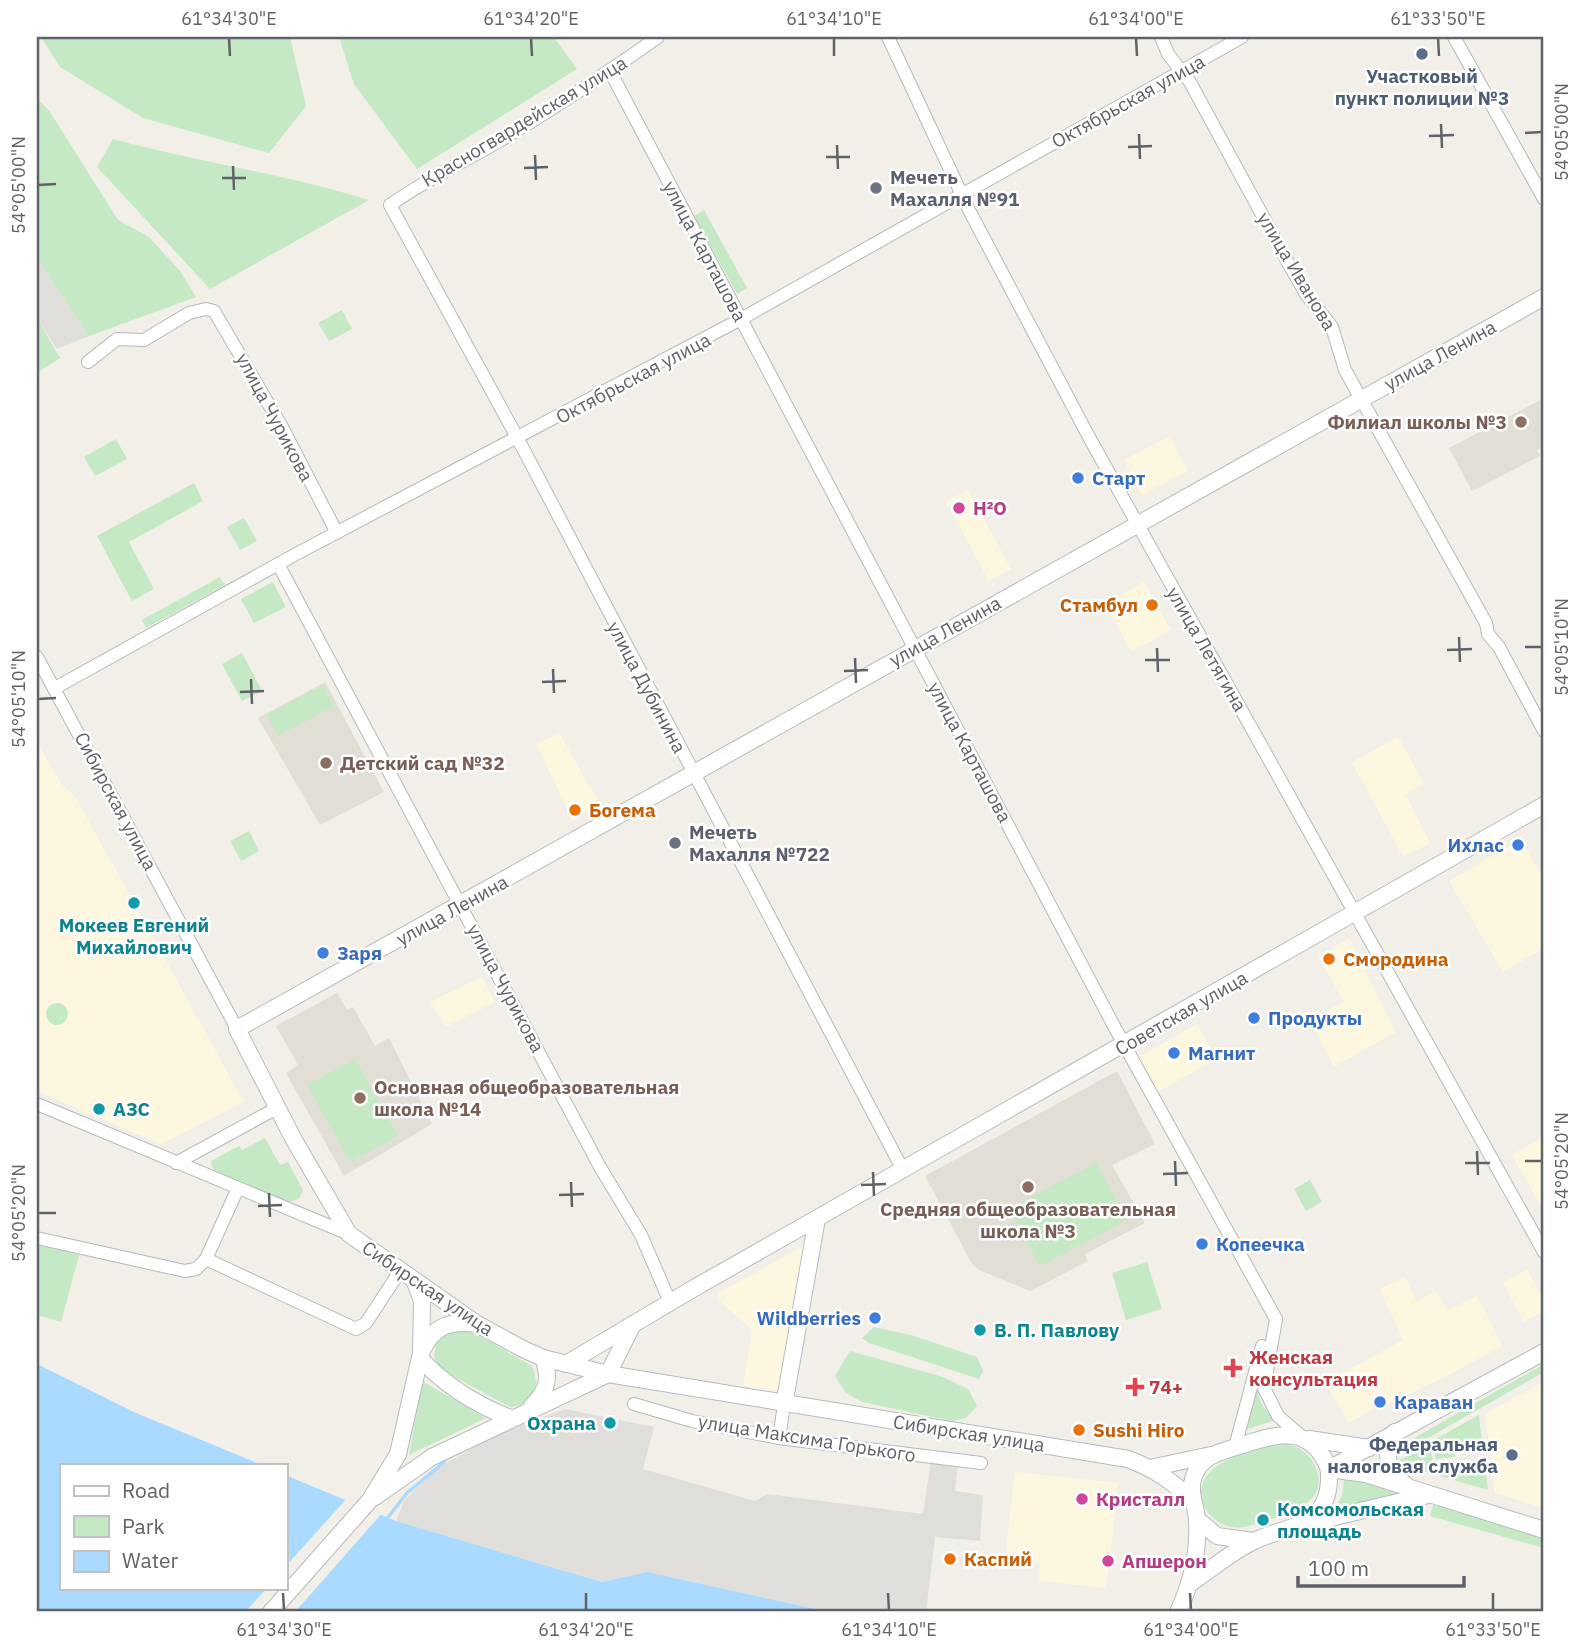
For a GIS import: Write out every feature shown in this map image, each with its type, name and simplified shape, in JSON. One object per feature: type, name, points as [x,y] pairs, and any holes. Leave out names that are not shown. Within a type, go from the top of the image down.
[{"type":"street","name":"Красногвардейская улица","points":[[390,205],[610,71],[658,37]]},
{"type":"street","name":"улица Летягина","points":[[888,37],[962,195],[1137,523],[1544,1252]]},
{"type":"street","name":"улица Иванова","points":[[1161,37],[1172,60],[1183,70],[1306,294],[1332,327],[1345,370],[1486,623],[1488,634],[1499,647],[1544,731]]},
{"type":"street","name":"Октябрьская улица","points":[[55,688],[278,564],[741,320],[1242,37]]},
{"type":"street","points":[[1454,37],[1544,199]]},
{"type":"street","name":"улица Карташова","points":[[610,71],[1125,1045],[1273,1316]]},
{"type":"street","name":"улица Дубинина","points":[[390,205],[518,439],[902,1170]]},
{"type":"street","name":"улица Ленина","points":[[237,1028],[462,905],[692,773],[1544,297]]},
{"type":"street","name":"улица Чурикова","points":[[88,362],[117,339],[144,340],[189,313],[206,309],[220,317],[337,533]]},
{"type":"street","name":"улица Чурикова","points":[[278,564],[600,1167],[641,1234],[670,1302]]},
{"type":"street","name":"Сибирская улица","points":[[37,657],[237,1028],[277,1108],[349,1234],[477,1324],[543,1358],[608,1374],[784,1405],[1128,1459],[1150,1468],[1175,1484],[1192,1501]]},
{"type":"street","name":"Советская улица","points":[[566,1364],[633,1323],[1544,805]]},
{"type":"street","points":[[37,1104],[349,1234]]},
{"type":"street","points":[[176,1163],[277,1108]]},
{"type":"street","points":[[37,1238],[186,1271],[196,1269],[206,1259],[238,1188]]},
{"type":"street","points":[[779,1438],[817,1219]]},
{"type":"street","points":[[206,1259],[356,1329],[366,1323],[400,1271]]},
{"type":"street","points":[[271,1612],[370,1500],[402,1443],[420,1356],[422,1301],[415,1282]]},
{"type":"street","points":[[1273,1316],[1265,1388],[1278,1416],[1319,1450],[1329,1469],[1325,1497],[1305,1524]]},
{"type":"street","points":[[1235,1447],[1273,1316]]},
{"type":"street","points":[[420,1356],[427,1339],[442,1326],[461,1322],[477,1324]]},
{"type":"street","points":[[370,1500],[432,1457],[608,1374],[633,1323]]},
{"type":"street","points":[[1329,1469],[1544,1352]]},
{"type":"street","points":[[420,1356],[439,1379],[484,1408],[510,1418]]},
{"type":"street","points":[[528,1411],[546,1389],[547,1369],[543,1358]]},
{"type":"street","name":"улица Максима Горького","points":[[634,1404],[691,1421],[779,1438],[981,1463]]},
{"type":"street","points":[[1395,1432],[1387,1451],[1390,1471],[1411,1488]]},
{"type":"street","points":[[1150,1468],[1213,1454],[1275,1435],[1368,1448]]},
{"type":"street","points":[[1178,1612],[1192,1582],[1197,1518],[1192,1501],[1194,1475],[1200,1464],[1213,1454]]},
{"type":"street","points":[[1329,1469],[1366,1474],[1544,1530]]},
{"type":"street","points":[[1192,1582],[1254,1541],[1305,1524],[1428,1495]]},
{"type":"street","points":[[1197,1518],[1217,1536],[1254,1541]]},
{"type":"shaded area","points":[[37,257],[89,336],[57,349],[37,318]]},
{"type":"shaded area","name":"Филиал школы №3","points":[[1544,398],[1544,446],[1537,450],[1540,456],[1472,491],[1449,448]]},
{"type":"shaded area","points":[[1170,436],[1188,471],[1142,495],[1124,460]]},
{"type":"shaded area","points":[[968,490],[1011,569],[989,581],[946,502]]},
{"type":"shaded area","points":[[1144,582],[1171,630],[1131,652],[1105,604]]},
{"type":"shaded area","name":"Детский сад №32","points":[[325,682],[384,792],[320,825],[258,718]]},
{"type":"shaded area","points":[[559,733],[600,804],[573,820],[536,744]]},
{"type":"shaded area","points":[[1398,737],[1424,783],[1406,795],[1430,843],[1403,857],[1352,762]]},
{"type":"shaded area","points":[[37,741],[61,784],[76,798],[244,1102],[161,1144],[37,1091]]},
{"type":"shaded area","points":[[1520,839],[1544,879],[1544,948],[1503,972],[1449,881]]},
{"type":"shaded area","points":[[1349,938],[1396,1032],[1334,1067],[1310,1021],[1344,1001],[1318,957]]},
{"type":"shaded area","points":[[482,977],[495,1002],[446,1027],[430,1002]]},
{"type":"shaded area","name":"Основная общеобразовательная школа №14","points":[[337,993],[347,1010],[353,1007],[375,1046],[389,1038],[432,1124],[344,1176],[286,1073],[298,1065],[276,1026]]},
{"type":"shaded area","points":[[1197,1024],[1216,1059],[1158,1092],[1139,1057]]},
{"type":"shaded area","name":"Средняя общеобразовательная школа №3","points":[[1117,1071],[1155,1144],[1112,1165],[1145,1223],[1085,1254],[1088,1261],[1030,1291],[979,1270],[972,1264],[925,1176]]},
{"type":"shaded area","points":[[1544,1136],[1544,1212],[1512,1155]]},
{"type":"shaded area","points":[[809,1243],[781,1391],[743,1385],[752,1330],[722,1303],[717,1294]]},
{"type":"shaded area","points":[[1527,1270],[1544,1299],[1544,1311],[1524,1322],[1503,1283]]},
{"type":"shaded area","points":[[1405,1276],[1417,1302],[1435,1291],[1448,1310],[1477,1296],[1502,1346],[1451,1374],[1379,1408],[1377,1406],[1349,1423],[1323,1379],[1332,1373],[1335,1377],[1403,1340],[1380,1289]]},
{"type":"shaded area","points":[[1544,1381],[1544,1508],[1495,1493],[1485,1414]]},
{"type":"shaded area","points":[[565,1409],[654,1427],[643,1469],[755,1501],[767,1494],[923,1514],[931,1461],[958,1464],[955,1491],[983,1495],[980,1541],[935,1537],[926,1612],[829,1612],[647,1572],[602,1582],[396,1521],[404,1501],[438,1467],[507,1430]]},
{"type":"shaded area","points":[[1015,1472],[1119,1483],[1106,1588],[1039,1581],[1040,1563],[1005,1559]]},
{"type":"green space","points":[[41,37],[290,37],[306,106],[269,153],[143,118],[60,67]]},
{"type":"green space","points":[[339,37],[554,37],[577,69],[417,169],[354,84]]},
{"type":"green space","points":[[37,98],[50,112],[118,220],[149,237],[180,271],[196,297],[89,336],[37,257]]},
{"type":"green space","points":[[113,139],[369,200],[210,289],[97,167]]},
{"type":"green space","points":[[704,210],[747,288],[737,294],[694,216]]},
{"type":"green space","points":[[342,310],[352,329],[329,341],[318,323]]},
{"type":"green space","points":[[37,318],[60,358],[37,373]]},
{"type":"green space","points":[[116,439],[127,459],[95,476],[84,457]]},
{"type":"green space","points":[[194,483],[203,501],[129,542],[154,589],[132,601],[97,536]]},
{"type":"green space","points":[[244,518],[257,541],[240,550],[227,527]]},
{"type":"green space","points":[[220,577],[225,585],[146,628],[142,620]]},
{"type":"green space","points":[[273,582],[286,607],[254,623],[241,599]]},
{"type":"green space","points":[[242,653],[262,691],[242,701],[222,664]]},
{"type":"green space","points":[[323,685],[334,706],[278,736],[266,715]]},
{"type":"green space","points":[[249,831],[259,851],[241,861],[230,841]]},
{"type":"green space","points":[[57,1003],[65,1006],[68,1014],[65,1022],[57,1025],[49,1022],[46,1014],[49,1006]]},
{"type":"green space","points":[[355,1059],[398,1136],[350,1162],[307,1085]]},
{"type":"green space","points":[[265,1138],[280,1165],[288,1162],[303,1190],[299,1199],[289,1202],[214,1173],[211,1161],[239,1146],[242,1150]]},
{"type":"green space","points":[[1096,1163],[1127,1220],[1040,1266],[1009,1209]]},
{"type":"green space","points":[[1310,1180],[1322,1202],[1306,1211],[1294,1189]]},
{"type":"green space","points":[[37,1244],[79,1255],[61,1322],[37,1315]]},
{"type":"green space","points":[[1147,1262],[1162,1309],[1126,1320],[1112,1273]]},
{"type":"green space","points":[[464,1327],[532,1366],[536,1388],[530,1399],[510,1407],[438,1368],[434,1358],[437,1337]]},
{"type":"green space","points":[[874,1327],[911,1335],[977,1357],[983,1371],[979,1379],[869,1343],[862,1338]]},
{"type":"green space","points":[[850,1351],[943,1377],[968,1389],[977,1406],[966,1418],[952,1421],[862,1402],[846,1393],[835,1376]]},
{"type":"green space","points":[[1544,1364],[1544,1372],[1412,1447],[1409,1441]]},
{"type":"green space","points":[[422,1381],[486,1418],[409,1455]]},
{"type":"green space","points":[[1257,1388],[1264,1407],[1279,1419],[1244,1430]]},
{"type":"green space","points":[[1479,1415],[1483,1452],[1477,1453],[1470,1446],[1458,1449],[1454,1457],[1436,1459],[1432,1441]]},
{"type":"green space","points":[[1285,1444],[1302,1450],[1314,1464],[1319,1478],[1317,1490],[1310,1500],[1287,1514],[1237,1528],[1226,1526],[1208,1513],[1201,1493],[1203,1482],[1210,1472],[1235,1457]]},
{"type":"green space","points":[[1429,1444],[1436,1475],[1397,1462]]},
{"type":"green space","points":[[1484,1457],[1488,1490],[1440,1476],[1437,1463],[1455,1462],[1466,1469]]},
{"type":"green space","points":[[1345,1472],[1410,1491],[1330,1517],[1342,1496]]},
{"type":"green space","points":[[1433,1505],[1544,1536],[1544,1548],[1430,1516]]},
{"type":"water","points":[[37,1364],[136,1413],[260,1464],[60,1464],[60,1590],[287,1590],[287,1476],[396,1521],[602,1582],[647,1572],[829,1612],[37,1612]]},
{"type":"pier","points":[[348,1497],[383,1512],[295,1612],[245,1612],[265,1590],[287,1590],[287,1565]]},
{"type":"waterway","points":[[386,1520],[407,1493],[444,1462],[442,1459]]},
{"type":"place","name":"Участковый пункт полиции №3","points":[[1422,54]]},
{"type":"place","name":"Мечеть Махалля №91","points":[[876,188]]},
{"type":"place","name":"Филиал школы №3","points":[[1521,422]]},
{"type":"place","name":"Старт","points":[[1078,478]]},
{"type":"place","name":"H²O","points":[[959,508]]},
{"type":"place","name":"Стамбул","points":[[1152,605]]},
{"type":"place","name":"Детский сад №32","points":[[326,763]]},
{"type":"place","name":"Богема","points":[[575,810]]},
{"type":"place","name":"Мечеть Махалля №722","points":[[675,843]]},
{"type":"place","name":"Ихлас","points":[[1518,845]]},
{"type":"place","name":"Мокеев Евгений Михайлович","points":[[134,903]]},
{"type":"place","name":"Заря","points":[[323,953]]},
{"type":"place","name":"Смородина","points":[[1329,959]]},
{"type":"place","name":"Продукты","points":[[1254,1018]]},
{"type":"place","name":"Магнит","points":[[1174,1053]]},
{"type":"place","name":"Основная общеобразовательная школа №14","points":[[360,1098]]},
{"type":"place","name":"АЗС","points":[[99,1109]]},
{"type":"place","name":"Средняя общеобразовательная школа №3","points":[[1028,1187]]},
{"type":"place","name":"Копеечка","points":[[1202,1244]]},
{"type":"place","name":"Wildberries","points":[[875,1318]]},
{"type":"place","name":"В. П. Павлову","points":[[980,1330]]},
{"type":"place","name":"Женская консультация","points":[[1233,1368]]},
{"type":"place","name":"74+","points":[[1135,1387]]},
{"type":"place","name":"Караван","points":[[1380,1402]]},
{"type":"place","name":"Охрана","points":[[610,1423]]},
{"type":"place","name":"Sushi Hiro","points":[[1079,1430]]},
{"type":"place","name":"Федеральная налоговая служба","points":[[1512,1455]]},
{"type":"place","name":"Кристалл","points":[[1082,1499]]},
{"type":"place","name":"Комсомольская площадь","points":[[1263,1520]]},
{"type":"place","name":"Каспий","points":[[950,1559]]},
{"type":"place","name":"Апшерон","points":[[1108,1561]]}]
